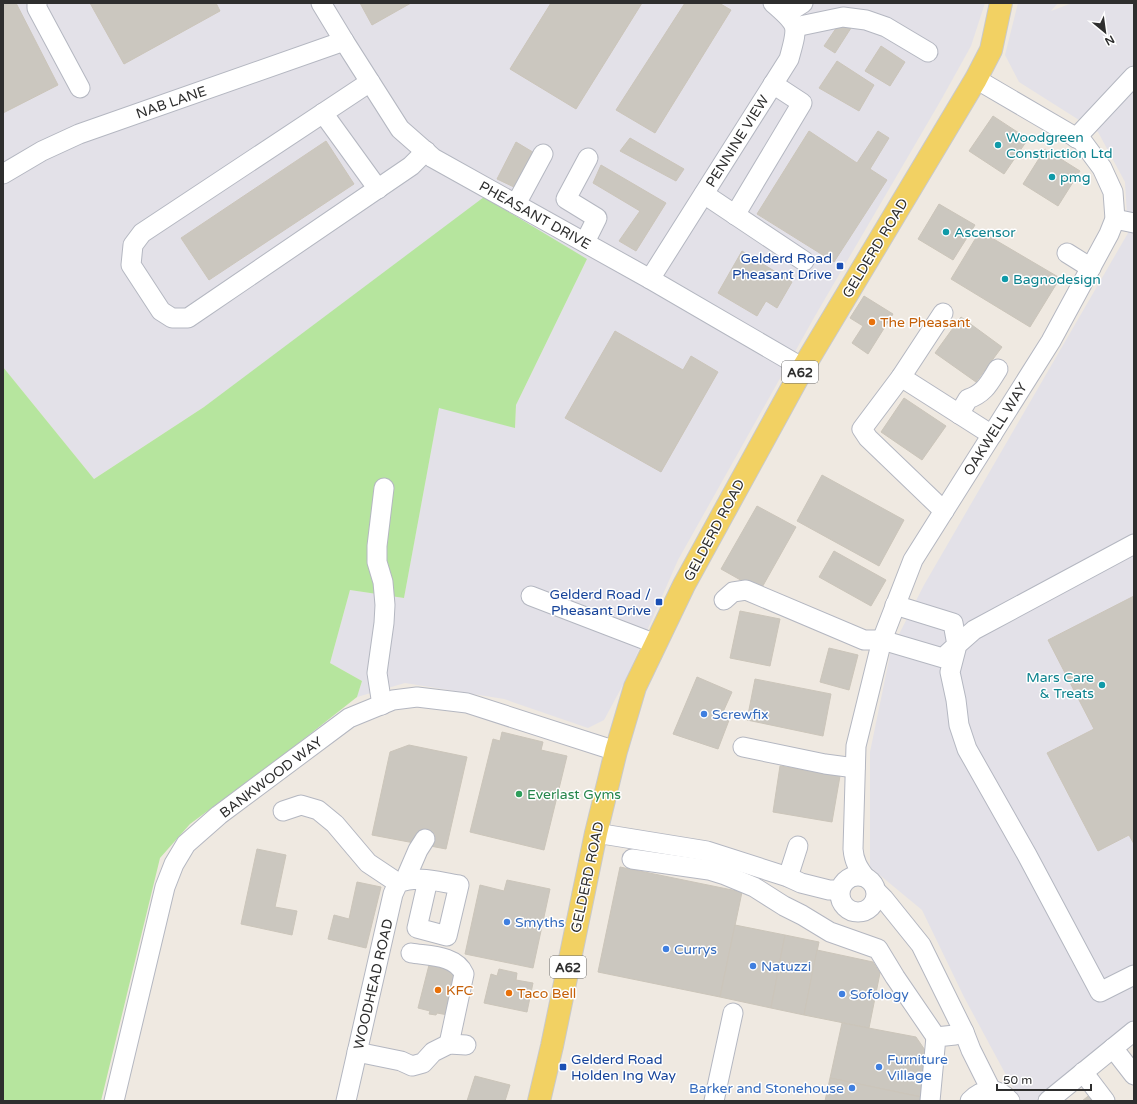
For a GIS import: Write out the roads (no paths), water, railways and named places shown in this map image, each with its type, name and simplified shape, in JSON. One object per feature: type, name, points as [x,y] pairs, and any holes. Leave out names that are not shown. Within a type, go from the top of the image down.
[{"type":"main road","name":"GELDERD ROAD","points":[[539,1101],[552,1046],[596,833],[616,751],[635,687],[684,585],[802,368],[914,185],[976,80],[991,50],[1001,3]]},
{"type":"street","points":[[37,3],[37,8],[80,88]]},
{"type":"street","name":"PHEASANT DRIVE","points":[[321,3],[400,129],[433,158],[585,242],[802,368]]},
{"type":"street","points":[[785,15],[803,3]]},
{"type":"street","points":[[785,15],[843,17],[866,20],[886,27],[928,52]]},
{"type":"street","name":"PENNINE VIEW","points":[[650,279],[789,59],[795,36],[785,15]]},
{"type":"street","name":"NAB LANE","points":[[3,174],[42,151],[79,134],[344,41]]},
{"type":"street","points":[[1076,138],[1134,76]]},
{"type":"street","name":"OAKWELL WAY","points":[[976,80],[1082,141],[1102,168],[1113,192],[1115,219],[1109,234],[1051,341],[913,560],[882,640],[856,746],[853,857],[857,866],[870,884],[921,945],[964,1032],[971,1050],[978,1096]]},
{"type":"street","points":[[370,82],[142,233],[133,245],[131,265],[161,311],[172,318],[188,318],[411,166],[426,151]]},
{"type":"street","points":[[735,215],[802,103],[773,84]]},
{"type":"street","points":[[323,113],[378,189]]},
{"type":"street","points":[[516,204],[543,154]]},
{"type":"street","points":[[585,242],[597,218],[566,199],[588,158]]},
{"type":"street","points":[[704,194],[804,260]]},
{"type":"street","points":[[1115,219],[1134,224]]},
{"type":"street","points":[[1067,253],[1091,268]]},
{"type":"street","points":[[943,313],[900,377],[862,429],[868,438],[944,511]]},
{"type":"street","points":[[959,414],[968,399],[977,396],[984,390],[998,369]]},
{"type":"street","points":[[900,377],[992,435]]},
{"type":"street","points":[[382,705],[377,673],[385,605],[383,582],[377,562],[377,546],[384,488]]},
{"type":"street","points":[[724,600],[733,592],[746,590],[864,640],[882,640],[943,658],[974,630],[1134,544]]},
{"type":"street","points":[[531,596],[656,644]]},
{"type":"street","points":[[895,605],[953,623],[957,645],[950,672],[956,700],[959,725],[967,749],[1027,855],[1100,992],[1134,975]]},
{"type":"street","name":"BANKWOOD WAY","points":[[114,1101],[165,887],[174,864],[186,844],[219,815],[349,718],[393,700],[417,697],[467,703],[616,751]]},
{"type":"street","points":[[744,747],[825,764],[855,768]]},
{"type":"street","points":[[283,811],[301,805],[318,810],[335,824],[368,863],[411,880]]},
{"type":"street","points":[[596,833],[707,852],[795,880],[820,898],[848,898],[871,907],[874,902],[870,884],[854,876],[848,898]]},
{"type":"street","name":"WOODHEAD ROAD","points":[[346,1101],[394,894],[411,880],[418,850],[425,839]]},
{"type":"street","points":[[795,880],[798,846]]},
{"type":"street","name":"OAKWELL WAY","points":[[848,898],[845,871],[847,861],[853,849]]},
{"type":"street","points":[[632,860],[709,870],[725,875],[754,887],[784,906],[802,914],[830,932],[878,949],[895,977],[936,1037],[930,1101]]},
{"type":"street","points":[[848,898],[890,921],[903,923]]},
{"type":"street","points":[[357,1052],[401,1061],[412,1066],[423,1064],[433,1052],[457,1044],[464,974],[461,967],[450,960],[411,953]]},
{"type":"street","points":[[714,1101],[733,1013]]},
{"type":"street","points":[[1048,1101],[1134,1031]]},
{"type":"street","points":[[936,1037],[955,1035],[964,1032]]},
{"type":"street","points":[[1113,1048],[1134,1075]]},
{"type":"street","points":[[1078,1076],[1090,1101]]},
{"type":"street","points":[[1078,1076],[1105,1101]]},
{"type":"street","points":[[978,1096],[999,1092],[1006,1096],[1010,1101]]},
{"type":"place","name":"Woodgreen Constriction Ltd","points":[[998,145]]},
{"type":"place","name":"pmg","points":[[1052,177]]},
{"type":"place","name":"Ascensor","points":[[946,232]]},
{"type":"place","name":"Gelderd Road Pheasant Drive","points":[[840,266]]},
{"type":"place","name":"Bagnodesign","points":[[1005,279]]},
{"type":"place","name":"The Pheasant","points":[[872,322]]},
{"type":"place","name":"Gelderd Road / Pheasant Drive","points":[[659,602]]},
{"type":"place","name":"Mars Care & Treats","points":[[1102,685]]},
{"type":"place","name":"Screwfix","points":[[704,714]]},
{"type":"place","name":"Everlast Gyms","points":[[519,794]]},
{"type":"place","name":"Smyths","points":[[507,922]]},
{"type":"place","name":"Currys","points":[[666,949]]},
{"type":"place","name":"Natuzzi","points":[[753,966]]},
{"type":"place","name":"KFC","points":[[438,990]]},
{"type":"place","name":"Taco Bell","points":[[509,993]]},
{"type":"place","name":"Sofology","points":[[842,994]]},
{"type":"place","name":"Gelderd Road Holden Ing Way","points":[[563,1067]]},
{"type":"place","name":"Furniture Village","points":[[879,1067]]},
{"type":"place","name":"Barker and Stonehouse","points":[[852,1088]]}]
